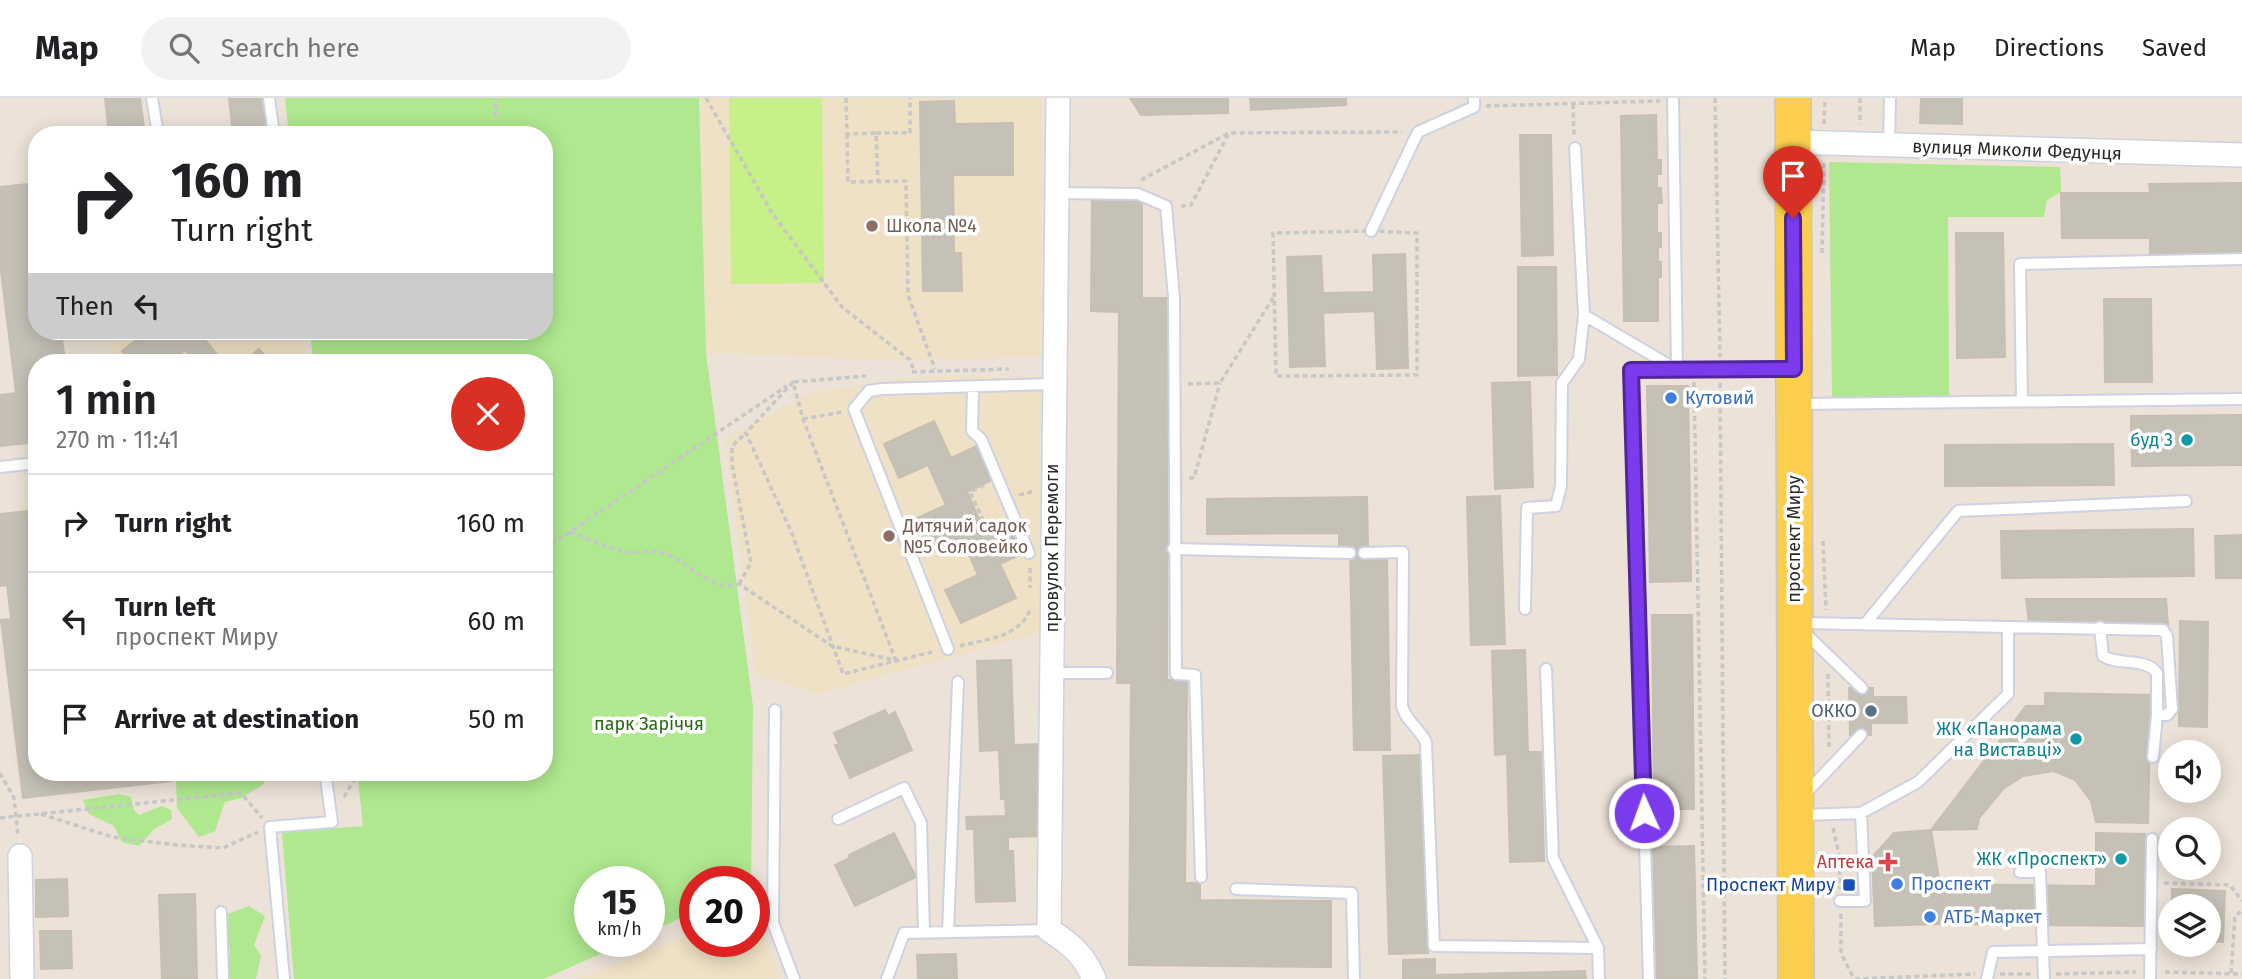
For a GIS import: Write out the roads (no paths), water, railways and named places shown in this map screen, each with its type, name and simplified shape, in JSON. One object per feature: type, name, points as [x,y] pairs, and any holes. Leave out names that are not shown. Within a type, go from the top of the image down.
[{"type":"main road","name":"проспект Миру","points":[[1793,98],[1794,405],[1810,623],[1795,809],[1796,979]]},
{"type":"street","name":"провулок Перемоги","points":[[1049,930],[1058,98]]},
{"type":"street","name":"вулиця Миколи Федунця","points":[[1793,142],[2242,155]]},
{"type":"street","points":[[20,856],[22,979]]},
{"type":"street","points":[[1049,930],[1072,944],[1086,960],[1094,979]]},
{"type":"lane","points":[[152,98],[157,126]]},
{"type":"lane","points":[[269,98],[273,126]]},
{"type":"lane","points":[[1889,145],[1890,98]]},
{"type":"lane","points":[[1673,99],[1676,370]]},
{"type":"lane","points":[[1371,231],[1418,132],[1474,102]]},
{"type":"lane","points":[[1525,609],[1527,508],[1556,506],[1561,486],[1562,383],[1579,359],[1584,315],[1575,148]]},
{"type":"lane","points":[[1057,193],[1138,194],[1166,206],[1174,298],[1176,384],[1173,549],[1176,674],[1195,675],[1201,877]]},
{"type":"lane","points":[[2022,402],[2020,264],[2242,259]]},
{"type":"lane","points":[[1584,315],[1676,370]]},
{"type":"lane","points":[[1649,979],[1631,370],[1794,369]]},
{"type":"lane","points":[[948,649],[854,409],[869,391],[882,388],[1053,384]]},
{"type":"lane","points":[[973,387],[972,431],[981,439],[1029,553]]},
{"type":"lane","points":[[1794,405],[2242,399]]},
{"type":"lane","points":[[0,467],[28,464]]},
{"type":"lane","points":[[1865,624],[1958,511],[2186,501]]},
{"type":"lane","points":[[1173,549],[1350,553]]},
{"type":"lane","points":[[1364,553],[1403,552],[1402,706],[1405,716],[1426,742],[1434,946],[1598,948]]},
{"type":"lane","points":[[1810,623],[2156,628],[2167,636],[2172,709],[2167,715],[2157,715]]},
{"type":"lane","points":[[1810,623],[1828,654],[1862,688]]},
{"type":"lane","points":[[1795,809],[1832,814],[1861,813],[1918,782],[2008,694],[2008,627]]},
{"type":"lane","points":[[2100,627],[2103,656],[2110,661],[2144,664],[2157,673],[2153,757]]},
{"type":"lane","points":[[1546,669],[1553,858],[1598,948],[1599,979]]},
{"type":"lane","points":[[1051,673],[1107,673]]},
{"type":"lane","points":[[948,931],[958,682]]},
{"type":"lane","points":[[775,710],[773,923],[794,979]]},
{"type":"lane","points":[[1795,809],[1861,735]]},
{"type":"lane","points":[[284,979],[270,827],[332,822],[326,781]]},
{"type":"lane","points":[[838,819],[904,788],[922,823],[924,932]]},
{"type":"lane","points":[[1840,901],[1865,901],[1861,813]]},
{"type":"lane","points":[[2150,979],[2152,839]]},
{"type":"lane","points":[[2020,872],[2040,872],[2044,979]]},
{"type":"lane","points":[[1236,889],[1352,893],[1354,979]]},
{"type":"lane","points":[[221,912],[223,979]]},
{"type":"lane","points":[[887,979],[904,933],[1049,930]]},
{"type":"lane","points":[[1987,979],[1993,952],[2151,949]]},
{"type":"place","name":"Школа №4","points":[[872,226]]},
{"type":"place","name":"Кутовий","points":[[1671,398]]},
{"type":"place","name":"буд 3","points":[[2187,440]]},
{"type":"place","name":"Дитячий садок №5 Соловейко","points":[[889,536]]},
{"type":"place","name":"ОККО","points":[[1871,711]]},
{"type":"place","name":"ЖК «Панорама на Виставці»","points":[[2076,739]]},
{"type":"place","name":"ЖК «Проспект»","points":[[2121,859]]},
{"type":"place","name":"Аптека","points":[[1888,862]]},
{"type":"place","name":"Проспект","points":[[1897,884]]},
{"type":"place","name":"Проспект Миру","points":[[1849,885]]},
{"type":"place","name":"АТБ-Маркет","points":[[1930,917]]},
{"type":"park label","name":"парк Заріччя","points":[[649,724]]}]
